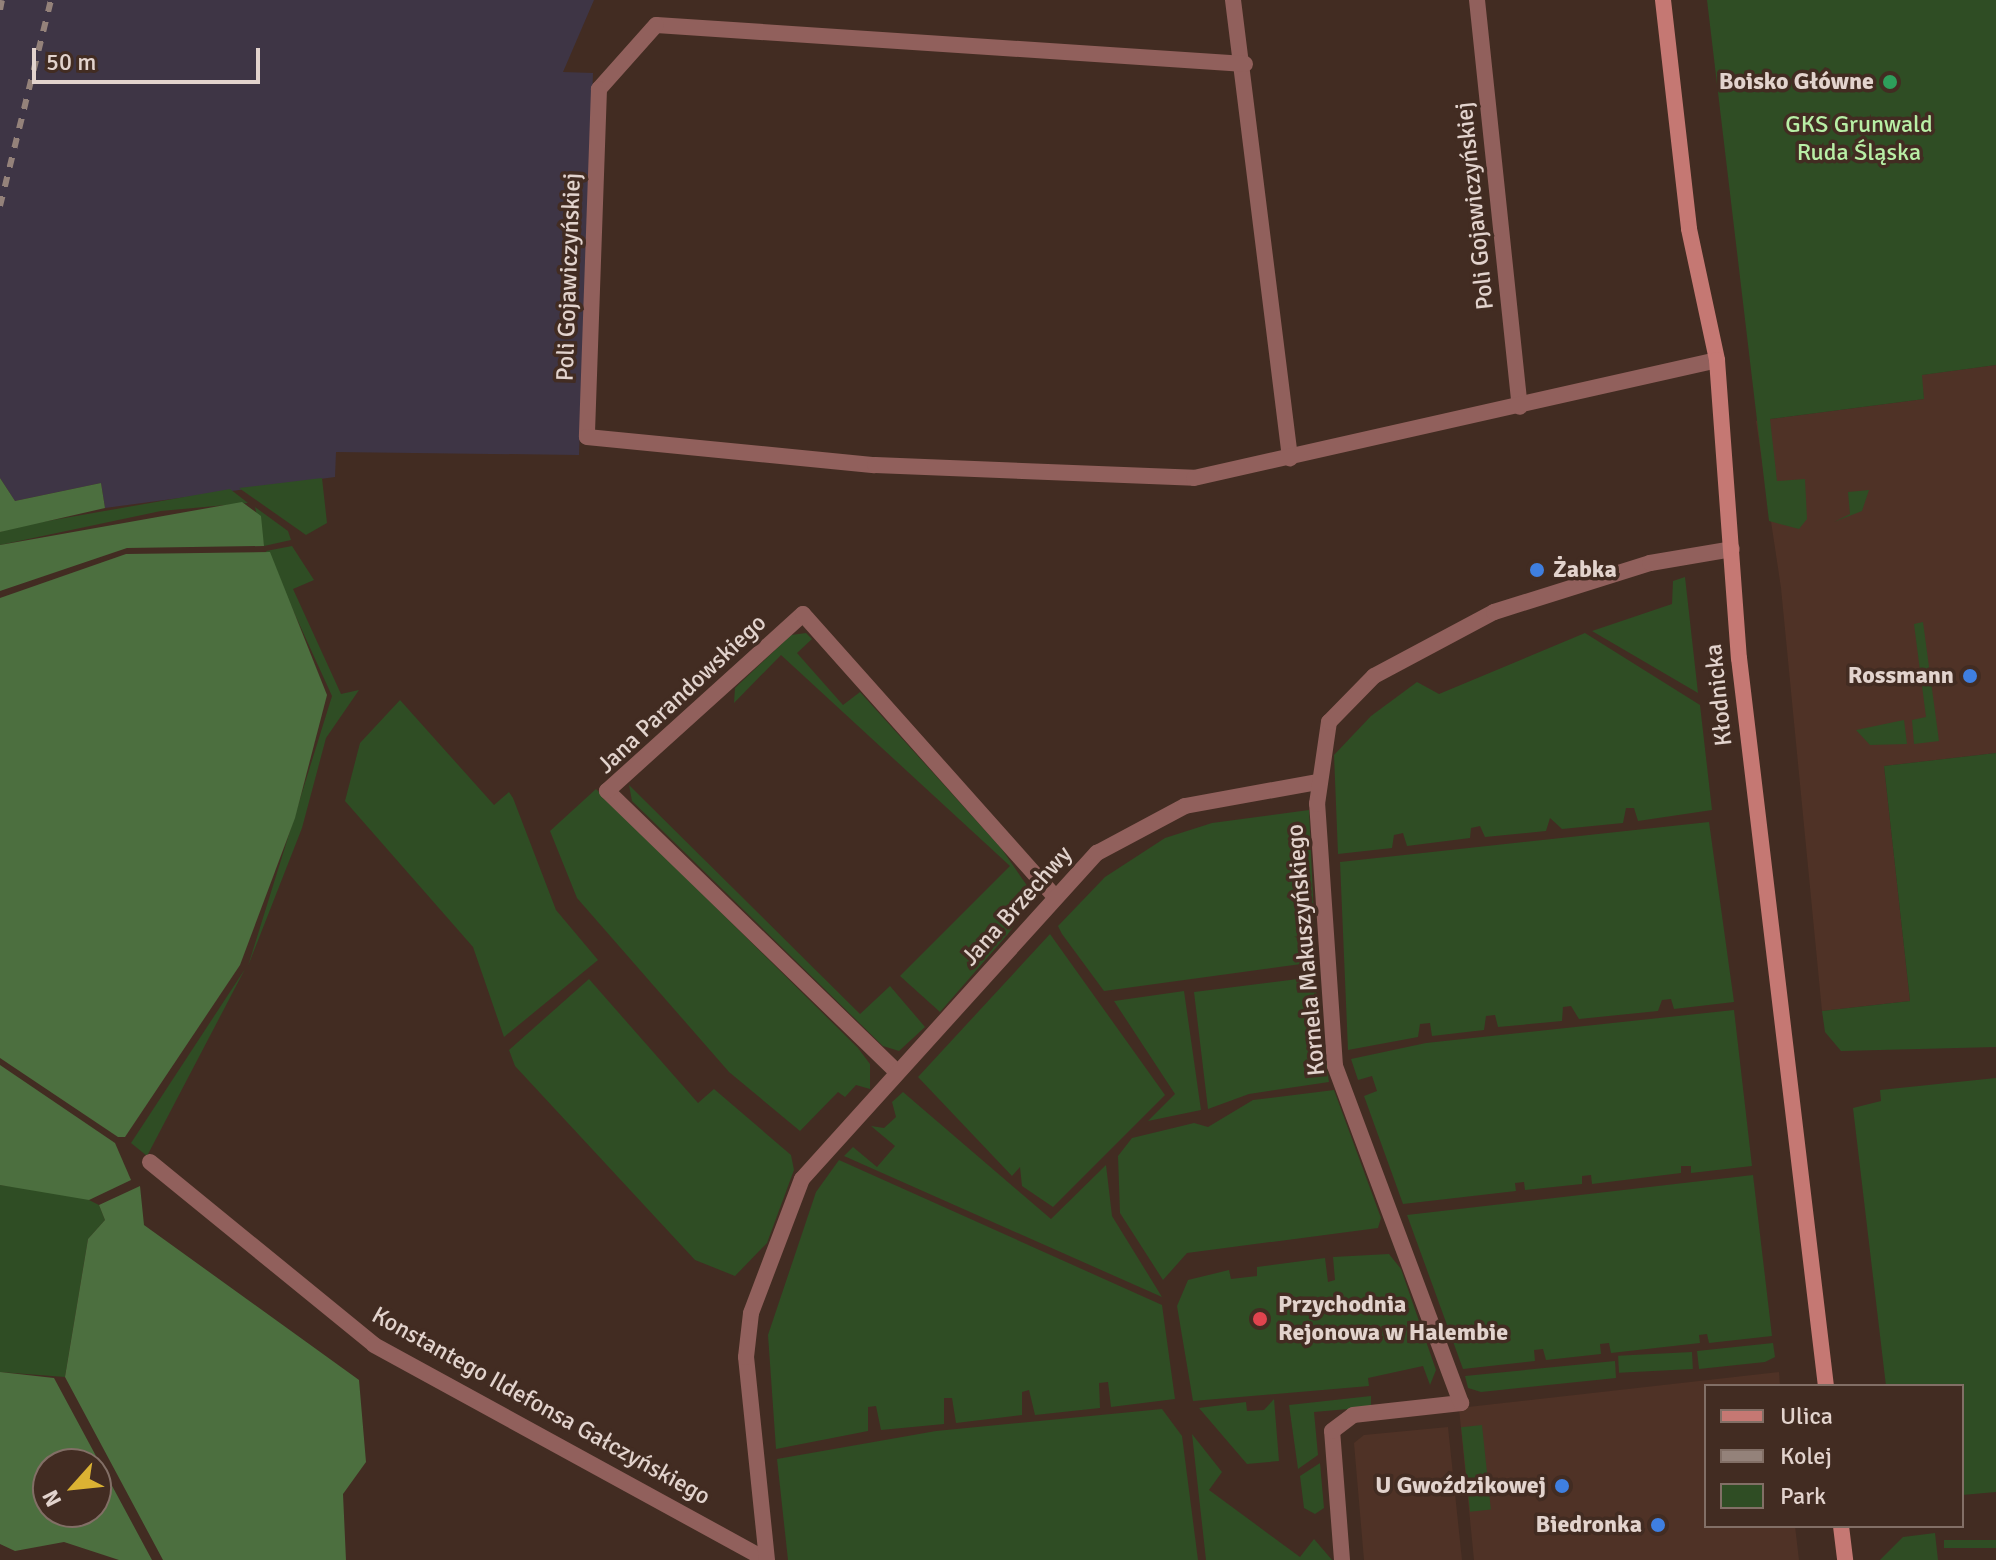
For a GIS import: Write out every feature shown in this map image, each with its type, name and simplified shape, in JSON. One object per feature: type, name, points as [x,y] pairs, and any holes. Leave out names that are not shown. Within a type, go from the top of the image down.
[{"type":"street","points":[[1233,0],[1245,64],[1290,458]]},
{"type":"street","name":"Poli Gojawiczyńskiej","points":[[1477,0],[1520,407]]},
{"type":"street","name":"Kłodnicka","points":[[1663,0],[1689,229],[1717,360],[1732,549],[1779,1029],[1826,1384]]},
{"type":"street","name":"Poli Gojawiczyńskiej","points":[[1245,64],[656,25],[599,89],[587,437],[875,465],[1194,478],[1520,407],[1717,360]]},
{"type":"street","points":[[1317,782],[1329,722],[1374,676],[1494,612],[1650,563],[1732,549]]},
{"type":"street","name":"Jana Parandowskiego","points":[[897,1072],[607,791],[803,614],[1054,896]]},
{"type":"street","name":"Jana Brzechwy","points":[[766,1560],[746,1357],[751,1313],[802,1179],[1054,896],[1097,853],[1160,815],[1317,782]]},
{"type":"street","name":"Kornela Makuszyńskiego","points":[[1317,782],[1335,1066],[1461,1403],[1353,1415],[1332,1431],[1342,1560]]},
{"type":"street","name":"Konstantego Ildefonsa Gałczyńskiego","points":[[150,1162],[374,1345],[766,1560]]},
{"type":"street","points":[[1841,1528],[1845,1560]]},
{"type":"shaded area","points":[[0,0],[594,0],[563,72],[593,73],[579,455],[336,452],[335,477],[105,508],[101,483],[15,501],[0,478]]},
{"type":"shaded area","points":[[1996,365],[1996,753],[1884,766],[1910,1001],[1822,1011],[1781,588],[1756,421],[1924,399],[1921,375]]},
{"type":"shaded area","points":[[1779,1372],[1780,1384],[1704,1384],[1704,1528],[1795,1528],[1799,1560],[1474,1560],[1459,1408]]},
{"type":"shaded area","points":[[1448,1427],[1462,1560],[1364,1560],[1354,1443],[1364,1435]]},
{"type":"green space","name":"GKS Grunwald Ruda Śląska","points":[[1707,0],[1996,0],[1996,365],[1922,375],[1924,399],[1770,419],[1777,481],[1805,479],[1807,519],[1799,529],[1769,521]]},
{"type":"green space","points":[[0,478],[15,501],[101,483],[105,508],[0,532]]},
{"type":"green space","points":[[322,478],[327,523],[306,535],[239,488]]},
{"type":"green space","points":[[230,489],[248,503],[161,511],[0,545],[0,532],[19,526]]},
{"type":"green space","points":[[1869,490],[1862,511],[1834,522],[1850,514],[1848,492]]},
{"type":"green space","points":[[242,502],[261,516],[264,546],[127,548],[0,591],[0,545]]},
{"type":"green space","points":[[255,507],[288,531],[291,540],[264,546]]},
{"type":"green space","points":[[292,546],[314,580],[293,589],[341,694],[359,690],[326,738],[302,828],[248,966],[332,696],[266,551]]},
{"type":"green space","points":[[270,552],[327,695],[295,818],[240,965],[125,1137],[118,1137],[0,1058],[0,598],[126,554]]},
{"type":"green space","points":[[1685,577],[1698,693],[1592,631],[1672,604],[1673,581]]},
{"type":"green space","points":[[1923,622],[1939,741],[1914,744],[1912,720],[1926,717],[1914,624]]},
{"type":"green space","points":[[806,633],[812,639],[797,653],[843,705],[860,692],[1001,848],[1030,890],[1031,902],[1008,934],[940,1012],[900,976],[1010,866],[781,655],[734,703],[735,688],[791,635]]},
{"type":"green space","points":[[1585,633],[1700,705],[1712,810],[1638,821],[1634,808],[1626,808],[1623,823],[1562,829],[1550,818],[1546,831],[1485,837],[1480,826],[1471,828],[1470,838],[1407,846],[1403,833],[1394,835],[1392,848],[1338,854],[1334,755],[1371,716],[1417,682],[1439,694]]},
{"type":"green space","points":[[400,700],[494,805],[509,792],[556,910],[598,960],[504,1037],[473,947],[345,801],[360,743]]},
{"type":"green space","points":[[1904,720],[1907,744],[1870,745],[1856,730]]},
{"type":"green space","points":[[1996,753],[1996,1047],[1841,1051],[1825,1032],[1822,1011],[1910,1001],[1884,766]]},
{"type":"green space","points":[[629,785],[860,1014],[890,986],[925,1027],[899,1051],[883,1046],[632,801]]},
{"type":"green space","points":[[596,789],[858,1048],[870,1064],[870,1089],[856,1085],[845,1097],[838,1092],[800,1131],[729,1072],[577,898],[550,831]]},
{"type":"green space","points":[[1309,810],[1316,962],[1104,991],[1058,926],[1105,877],[1165,838],[1212,823]]},
{"type":"green space","points":[[1709,822],[1734,1002],[1674,1009],[1671,999],[1662,1000],[1658,1011],[1579,1019],[1571,1006],[1563,1007],[1562,1021],[1498,1027],[1495,1015],[1486,1016],[1484,1030],[1432,1036],[1430,1023],[1420,1024],[1418,1037],[1348,1050],[1340,862]]},
{"type":"green space","points":[[1050,934],[1165,1095],[1053,1207],[1022,1186],[1020,1167],[1012,1176],[918,1077]]},
{"type":"green space","points":[[245,969],[147,1156],[131,1143]]},
{"type":"green space","points":[[1314,977],[1329,1082],[1249,1094],[1208,1109],[1194,992]]},
{"type":"green space","points":[[589,979],[698,1103],[714,1089],[791,1155],[794,1170],[767,1243],[735,1276],[695,1260],[515,1066],[509,1050]]},
{"type":"green space","points":[[1184,991],[1201,1110],[1148,1121],[1175,1094],[1114,1001]]},
{"type":"green space","points":[[1734,1010],[1752,1166],[1691,1173],[1691,1166],[1681,1166],[1681,1173],[1592,1184],[1591,1175],[1582,1176],[1582,1184],[1525,1190],[1524,1182],[1515,1183],[1516,1191],[1403,1204],[1364,1096],[1377,1091],[1372,1076],[1358,1080],[1351,1059],[1426,1043]]},
{"type":"green space","points":[[0,1065],[115,1143],[131,1180],[89,1200],[0,1185]]},
{"type":"green space","points":[[1996,1078],[1996,1492],[1964,1495],[1964,1384],[1886,1384],[1853,1108],[1881,1101],[1880,1090]]},
{"type":"green space","points":[[1334,1090],[1381,1218],[1378,1228],[1187,1253],[1163,1280],[1120,1213],[1118,1156],[1132,1138],[1194,1123],[1208,1127],[1253,1100]]},
{"type":"green space","points":[[903,1092],[1051,1219],[1106,1165],[1112,1216],[1162,1297],[844,1156],[853,1147],[877,1167],[895,1146],[871,1126],[884,1128],[896,1117],[892,1102]]},
{"type":"green space","points":[[839,1160],[1162,1305],[1175,1399],[1111,1407],[1108,1382],[1099,1383],[1100,1408],[1035,1415],[1029,1390],[1022,1392],[1022,1415],[956,1423],[952,1398],[944,1398],[944,1424],[881,1430],[876,1406],[868,1407],[868,1431],[776,1449],[768,1335],[816,1192]]},
{"type":"green space","points":[[1753,1175],[1772,1336],[1709,1343],[1707,1334],[1699,1335],[1700,1343],[1611,1353],[1609,1343],[1600,1344],[1601,1354],[1546,1360],[1543,1349],[1534,1350],[1535,1361],[1463,1369],[1407,1215]]},
{"type":"green space","points":[[0,1185],[77,1194],[99,1205],[105,1220],[88,1239],[65,1377],[0,1372]]},
{"type":"green space","points":[[140,1186],[144,1225],[359,1380],[366,1462],[343,1494],[346,1560],[163,1560],[112,1465],[112,1448],[103,1448],[65,1377],[88,1239],[105,1220],[99,1205]]},
{"type":"green space","points":[[1389,1254],[1401,1269],[1436,1370],[1430,1385],[1423,1366],[1368,1378],[1369,1386],[1193,1401],[1177,1306],[1188,1280],[1229,1270],[1231,1279],[1257,1276],[1257,1267],[1325,1258],[1328,1282],[1335,1280],[1333,1257]]},
{"type":"green space","points":[[1773,1343],[1775,1357],[1765,1362],[1699,1369],[1697,1351]]},
{"type":"green space","points":[[1692,1352],[1693,1369],[1619,1373],[1618,1356]]},
{"type":"green space","points":[[1615,1361],[1616,1378],[1481,1392],[1468,1388],[1465,1376]]},
{"type":"green space","points":[[0,1372],[54,1378],[92,1448],[32,1448],[32,1528],[112,1528],[112,1486],[152,1560],[119,1560],[64,1542],[15,1551],[0,1544]]},
{"type":"green space","points":[[1371,1396],[1371,1407],[1314,1412],[1318,1455],[1298,1469],[1289,1405]]},
{"type":"green space","points":[[1274,1399],[1279,1461],[1247,1464],[1199,1408],[1246,1402],[1247,1411],[1264,1410]]},
{"type":"green space","points":[[1162,1409],[1182,1436],[1198,1560],[788,1560],[777,1459],[936,1431]]},
{"type":"green space","points":[[1482,1425],[1491,1510],[1470,1512],[1461,1427]]},
{"type":"green space","points":[[1192,1434],[1222,1472],[1209,1490],[1300,1557],[1314,1539],[1332,1560],[1206,1560]]},
{"type":"green space","points":[[1320,1463],[1324,1508],[1315,1514],[1304,1508],[1300,1476]]},
{"type":"green space","points":[[1935,1533],[1938,1560],[1880,1560],[1903,1537]]},
{"type":"green space","points":[[1944,1540],[1996,1540],[1996,1548],[1944,1548]]},
{"type":"railway","points":[[0,10],[2,0]]},
{"type":"railway","points":[[0,206],[51,0]]},
{"type":"place","name":"Boisko Główne","points":[[1890,82]]},
{"type":"place","name":"Żabka","points":[[1537,570]]},
{"type":"place","name":"Rossmann","points":[[1970,676]]},
{"type":"place","name":"Przychodnia Rejonowa w Halembie","points":[[1260,1319]]},
{"type":"place","name":"U Gwoździkowej","points":[[1562,1486]]},
{"type":"place","name":"Biedronka","points":[[1658,1525]]}]
